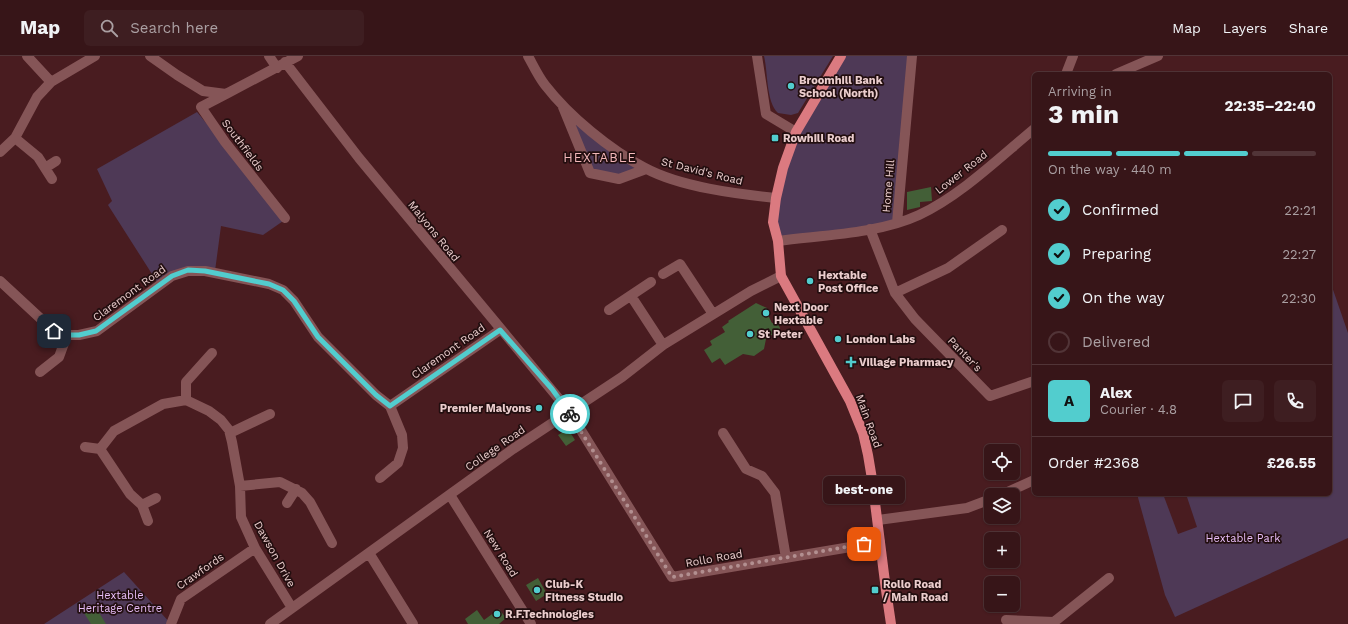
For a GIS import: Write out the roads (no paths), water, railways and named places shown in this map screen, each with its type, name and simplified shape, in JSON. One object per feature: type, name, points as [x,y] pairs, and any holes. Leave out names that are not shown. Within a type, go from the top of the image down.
[{"type":"main road","name":"Main Road","points":[[841,56],[796,132],[783,168],[776,198],[773,222],[778,241],[781,276],[850,401],[863,433],[878,520],[891,624]]},
{"type":"street","points":[[27,56],[51,82]]},
{"type":"street","points":[[0,152],[15,138],[37,97],[51,82],[95,56]]},
{"type":"street","points":[[150,56],[203,91],[226,94],[298,56]]},
{"type":"street","name":"Malyons Road","points":[[269,56],[281,65],[500,330],[552,389],[569,411]]},
{"type":"street","name":"St David's Road","points":[[528,56],[544,84],[562,104],[611,148],[646,169],[677,180],[727,192],[776,198]]},
{"type":"street","points":[[757,56],[766,114],[796,132]]},
{"type":"street","name":"Home Hill","points":[[778,241],[870,229],[897,223],[912,56]]},
{"type":"street","points":[[1067,72],[1073,56]]},
{"type":"street","points":[[1121,72],[1158,56]]},
{"type":"street","name":"Southfields","points":[[226,94],[201,107],[225,142],[285,218]]},
{"type":"street","name":"St David's Road","points":[[562,104],[590,173],[619,179],[646,169]]},
{"type":"street","name":"Lower Road","points":[[897,223],[918,215],[954,194],[1032,131]]},
{"type":"street","points":[[15,138],[38,157],[52,179]]},
{"type":"street","points":[[45,168],[56,161]]},
{"type":"street","name":"Panter's","points":[[870,229],[895,293],[915,319],[990,396],[1032,382]]},
{"type":"street","points":[[895,293],[948,268],[1002,230]]},
{"type":"street","points":[[663,274],[680,264],[713,314]]},
{"type":"street","name":"Claremont Road","points":[[67,335],[79,335],[96,331],[172,276],[188,270],[205,271],[269,284],[283,290],[294,301],[318,337],[376,395],[390,406],[402,435],[403,448],[398,464],[380,478]]},
{"type":"street","name":"College Road","points":[[270,624],[569,411],[622,377],[663,345],[751,290],[781,276]]},
{"type":"street","points":[[0,281],[54,331],[67,335],[59,357],[40,372]]},
{"type":"street","points":[[609,310],[651,282]]},
{"type":"street","points":[[631,296],[663,345]]},
{"type":"street","name":"Claremont Road","points":[[390,406],[500,330]]},
{"type":"street","points":[[100,449],[114,431],[163,404],[186,400],[186,382],[212,353]]},
{"type":"street","name":"Dawson Drive","points":[[186,400],[209,411],[221,420],[230,433],[240,486],[241,516],[255,548],[292,608]]},
{"type":"street","name":"Rollo Road","points":[[569,411],[672,577],[880,542]]},
{"type":"street","points":[[230,433],[270,414]]},
{"type":"street","points":[[723,433],[739,449],[746,469],[762,476],[775,493],[786,558]]},
{"type":"street","points":[[85,447],[100,449],[130,494],[142,505],[148,521]]},
{"type":"street","points":[[1016,488],[1032,481]]},
{"type":"street","points":[[240,486],[280,482],[296,489],[310,502],[332,543]]},
{"type":"street","points":[[287,504],[296,489]]},
{"type":"street","name":"New Road","points":[[450,495],[531,624]]},
{"type":"street","points":[[142,505],[156,498]]},
{"type":"street","points":[[878,520],[967,508],[984,502]]},
{"type":"street","name":"Crawfords","points":[[171,624],[180,599],[255,548]]},
{"type":"street","points":[[369,553],[413,624]]},
{"type":"street","points":[[1006,620],[1054,623],[1109,578]]},
{"type":"place","name":"Broomhill Bank School (North)","points":[[791,86]]},
{"type":"place","name":"Rowhill Road","points":[[775,138]]},
{"type":"place","name":"Hextable Post Office","points":[[810,281]]},
{"type":"place","name":"Next Door Hextable","points":[[766,313]]},
{"type":"place","name":"St Peter","points":[[750,334]]},
{"type":"place","name":"London Labs","points":[[838,339]]},
{"type":"place","name":"Village Pharmacy","points":[[851,362]]},
{"type":"place","name":"Premier Malyons","points":[[539,408]]},
{"type":"place","name":"best-one","points":[[864,544]]},
{"type":"place","name":"Club-K Fitness Studio","points":[[537,590]]},
{"type":"place","name":"Rollo Road / Main Road","points":[[875,590]]},
{"type":"place","name":"R.F.Technologies","points":[[497,614]]},
{"type":"district","name":"HEXTABLE","points":[[600,157]]},
{"type":"park label","name":"Hextable Park","points":[[1243,538]]},
{"type":"park label","name":"Hextable Heritage Centre","points":[[120,601]]}]
